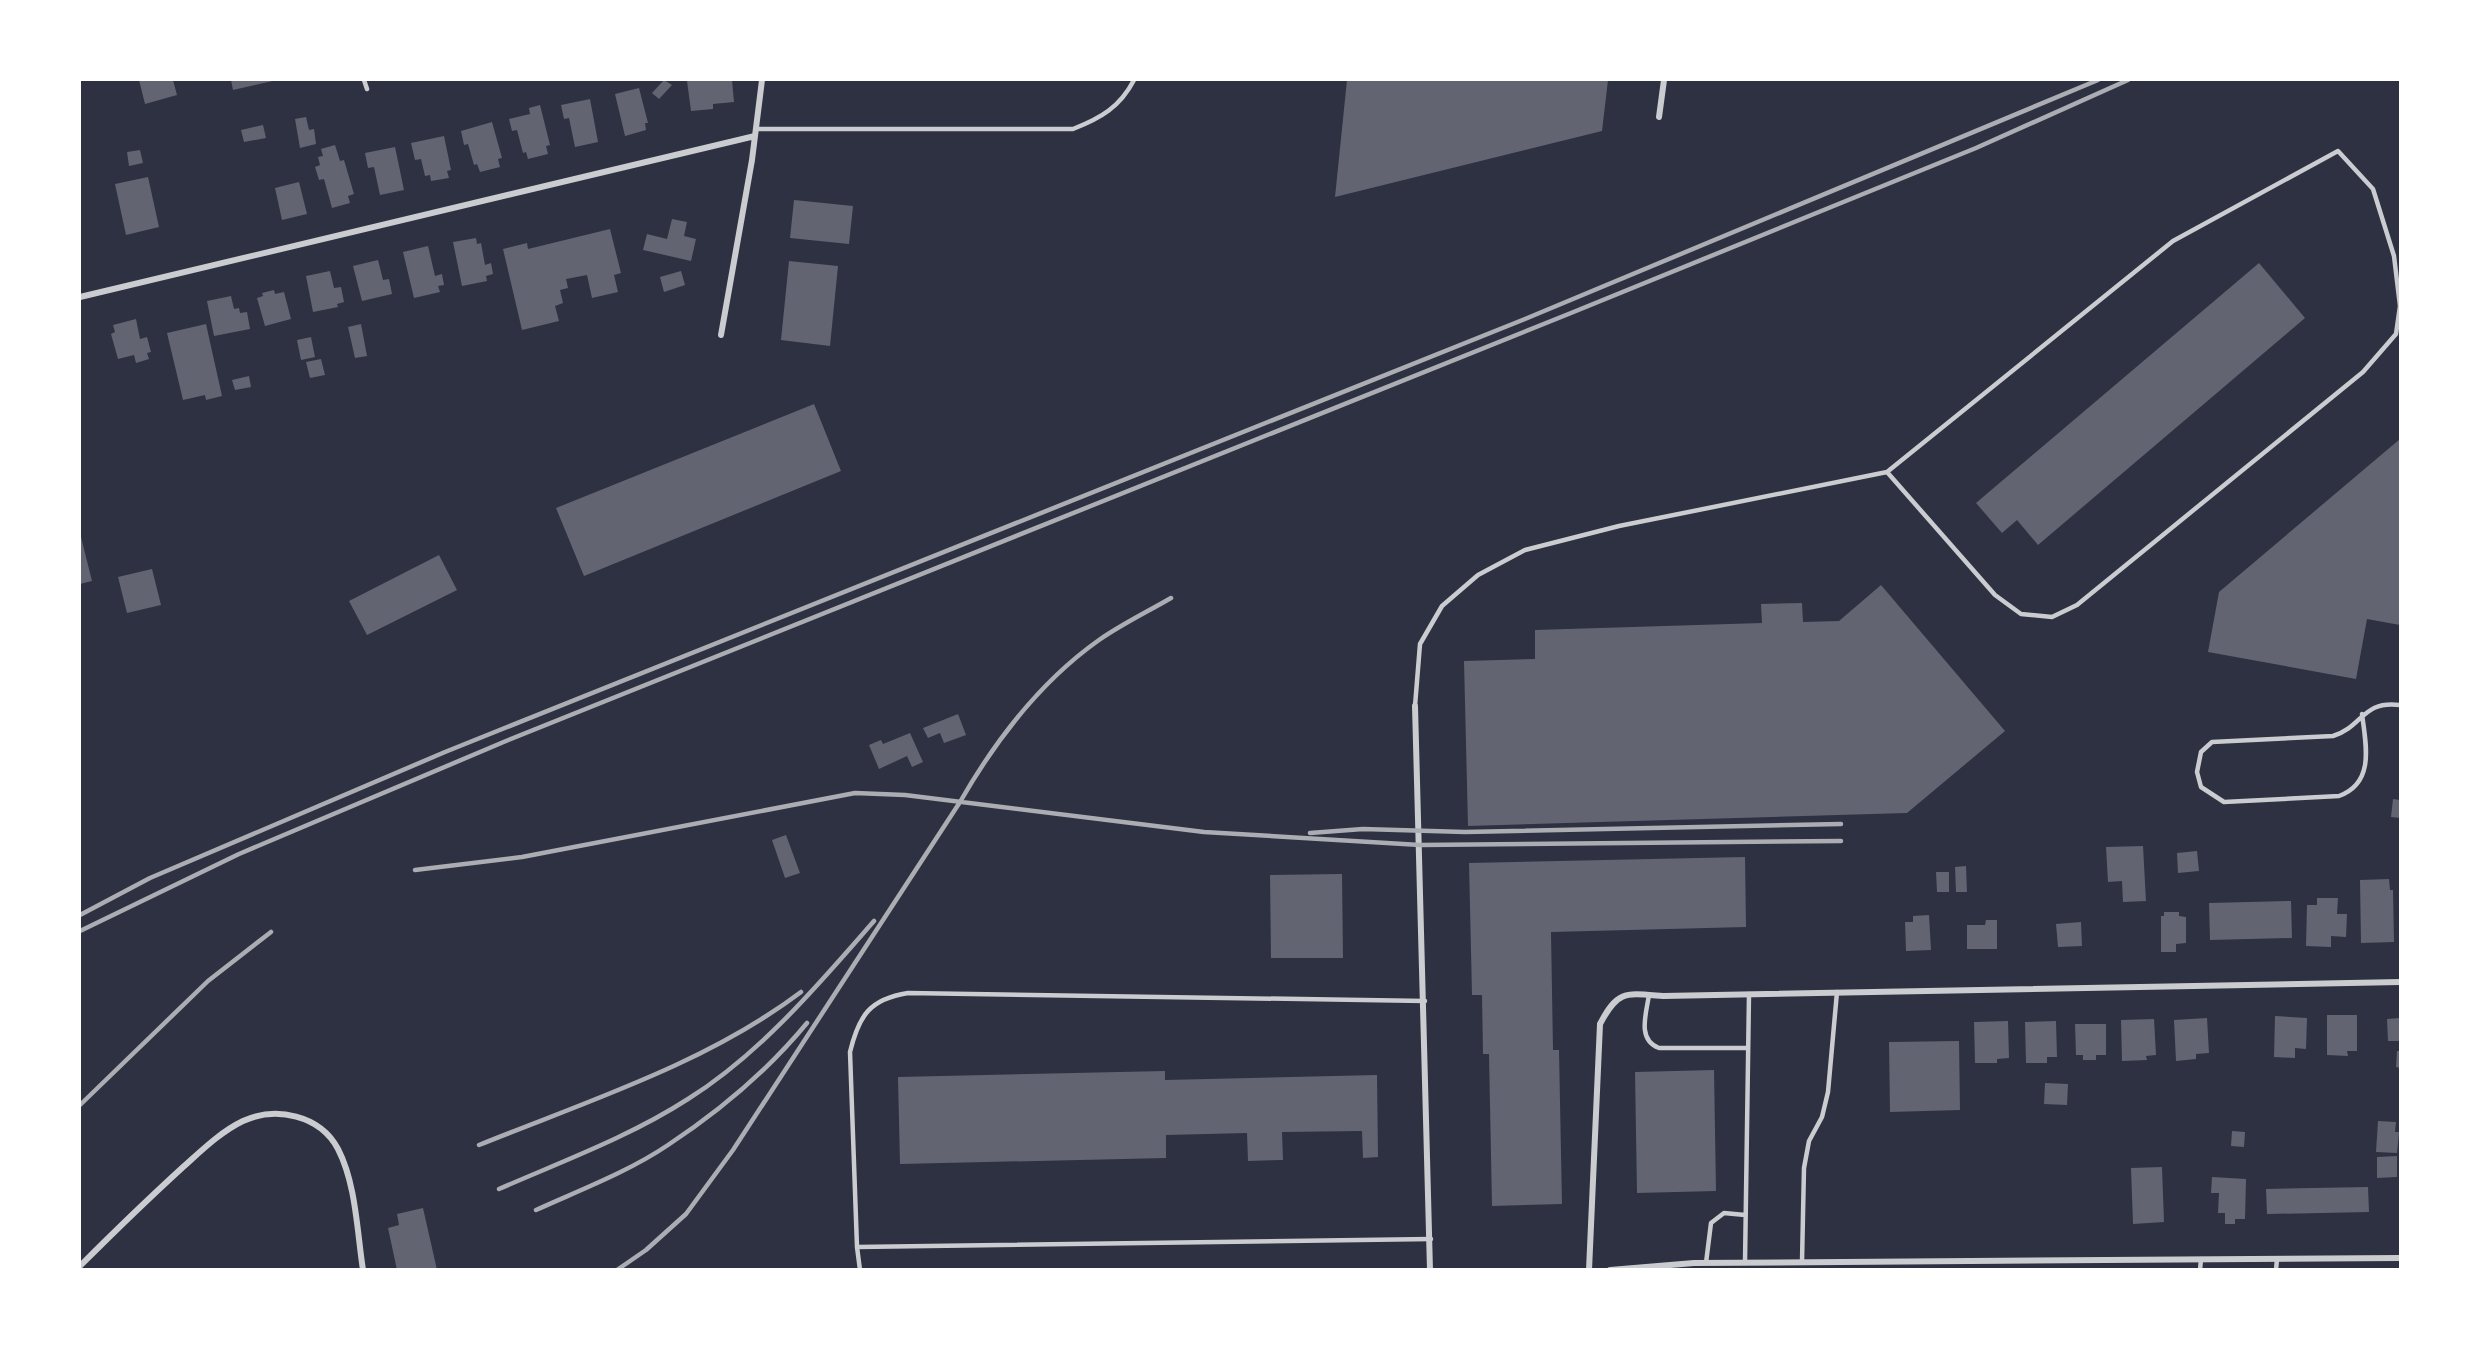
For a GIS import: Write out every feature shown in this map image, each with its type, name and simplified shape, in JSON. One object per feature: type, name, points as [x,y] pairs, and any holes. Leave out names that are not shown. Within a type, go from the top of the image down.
[{"type":"street","points":[[721,335],[756,132],[762,80]]},
{"type":"street","points":[[1659,117],[1664,80]]},
{"type":"street","points":[[80,297],[756,132]]},
{"type":"street","points":[[1415,706],[1425,1000],[1430,1269]]},
{"type":"street","points":[[1589,1269],[1600,1024],[1612,1002],[1630,994],[1749,994],[2400,981]]},
{"type":"street","points":[[80,1266],[198,1153],[240,1122],[266,1114],[301,1118],[328,1135],[344,1164],[363,1269]]},
{"type":"street","points":[[1610,1269],[1694,1266],[1706,1263],[2400,1258]]},
{"type":"lane","points":[[364,80],[367,89]]},
{"type":"lane","points":[[756,132],[1073,129],[1103,118],[1126,96],[1134,80]]},
{"type":"lane","points":[[1415,706],[1420,644],[1442,606],[1478,575],[1525,550],[1619,526],[1887,472],[2173,241],[2338,151],[2373,189],[2394,256],[2400,306],[2396,334],[2363,372],[2077,605],[2052,616],[2021,614],[1995,595],[1887,472]]},
{"type":"lane","points":[[2362,714],[2367,750],[2366,768],[2362,779],[2350,792],[2339,796],[2224,802],[2202,787],[2198,772],[2201,752],[2212,742],[2333,736],[2345,732],[2362,714],[2373,707],[2386,703],[2400,705]]},
{"type":"lane","points":[[1802,1262],[1804,1168],[1809,1141],[1822,1117],[1828,1092],[1837,992]]},
{"type":"lane","points":[[860,1269],[857,1247],[850,1052],[855,1033],[865,1013],[886,997],[908,993],[1425,1000]]},
{"type":"lane","points":[[1745,1263],[1749,994]]},
{"type":"lane","points":[[1649,995],[1644,1036],[1649,1044],[1659,1048],[1748,1048]]},
{"type":"lane","points":[[1706,1263],[1711,1222],[1724,1213],[1745,1215]]},
{"type":"lane","points":[[857,1247],[1431,1239]]},
{"type":"lane","points":[[2276,1269],[2277,1259]]},
{"type":"lane","points":[[2200,1269],[2201,1260]]},
{"type":"building","points":[[139,80],[173,80],[177,95],[145,104]]},
{"type":"building","points":[[231,80],[277,80],[233,90]]},
{"type":"building","points":[[664,80],[672,85],[659,99],[652,93]]},
{"type":"building","points":[[732,80],[734,102],[713,104],[713,109],[691,111],[687,81]]},
{"type":"building","points":[[1347,80],[1608,80],[1602,131],[1335,197]]},
{"type":"building","points":[[639,88],[648,123],[645,123],[646,130],[625,136],[615,94]]},
{"type":"building","points":[[590,99],[598,142],[575,147],[569,118],[564,119],[561,105]]},
{"type":"building","points":[[540,105],[550,145],[546,146],[548,154],[528,159],[526,152],[523,153],[517,130],[512,131],[509,119],[530,114],[529,108]]},
{"type":"building","points":[[306,117],[309,130],[314,129],[316,144],[300,148],[295,119]]},
{"type":"building","points":[[492,122],[502,158],[498,159],[500,167],[480,172],[477,164],[474,165],[468,144],[464,145],[461,131]]},
{"type":"building","points":[[263,125],[266,138],[244,142],[241,130]]},
{"type":"building","points":[[444,136],[451,170],[447,171],[449,178],[431,181],[430,175],[425,176],[421,159],[415,160],[411,143]]},
{"type":"building","points":[[335,145],[340,161],[344,160],[354,194],[348,196],[350,203],[332,208],[324,179],[319,180],[315,167],[320,165],[318,157],[323,156],[321,149]]},
{"type":"building","points":[[395,147],[404,190],[380,195],[374,167],[368,168],[365,153]]},
{"type":"building","points":[[140,150],[143,163],[129,166],[127,152]]},
{"type":"building","points":[[148,177],[159,227],[126,235],[115,184]]},
{"type":"building","points":[[299,182],[307,214],[282,220],[275,188]]},
{"type":"building","points":[[794,200],[853,206],[849,244],[790,238]]},
{"type":"building","points":[[672,219],[687,222],[684,236],[696,239],[691,261],[643,250],[647,234],[667,239]]},
{"type":"building","points":[[610,229],[621,273],[614,275],[618,292],[592,298],[587,275],[566,279],[568,288],[560,290],[563,303],[555,306],[559,321],[522,330],[503,249],[527,243],[528,249]]},
{"type":"building","points":[[476,238],[477,244],[481,243],[485,265],[491,263],[493,274],[486,276],[487,281],[462,286],[453,242]]},
{"type":"building","points":[[428,246],[435,276],[442,274],[444,285],[438,286],[440,292],[414,298],[403,252]]},
{"type":"building","points":[[378,260],[383,280],[389,279],[392,294],[362,301],[353,266]]},
{"type":"building","points":[[789,261],[838,266],[830,346],[781,340]]},
{"type":"building","points":[[2259,263],[2305,318],[2038,545],[2017,520],[2002,533],[1976,503]]},
{"type":"building","points":[[330,271],[334,288],[341,287],[344,302],[337,304],[338,307],[313,312],[306,276]]},
{"type":"building","points":[[681,271],[685,285],[664,292],[660,277]]},
{"type":"building","points":[[274,290],[275,294],[284,292],[291,319],[265,326],[257,298],[263,296],[262,293]]},
{"type":"building","points":[[231,296],[234,309],[239,308],[240,313],[247,312],[250,329],[214,336],[207,301]]},
{"type":"building","points":[[136,319],[140,339],[147,337],[151,352],[147,353],[149,359],[136,363],[134,355],[118,359],[111,334],[115,332],[113,325]]},
{"type":"building","points":[[206,324],[222,396],[206,400],[205,395],[183,400],[167,333]]},
{"type":"building","points":[[361,324],[367,356],[355,358],[348,327]]},
{"type":"building","points":[[311,337],[315,357],[301,360],[297,340]]},
{"type":"building","points":[[321,359],[325,375],[310,378],[306,362]]},
{"type":"building","points":[[249,376],[251,387],[235,390],[232,380]]},
{"type":"building","points":[[814,404],[841,471],[584,576],[556,508]]},
{"type":"building","points":[[2400,439],[2400,625],[2367,619],[2356,679],[2208,652],[2219,592]]},
{"type":"building","points":[[80,533],[92,581],[80,584]]},
{"type":"building","points":[[439,555],[457,590],[367,635],[349,601]]},
{"type":"building","points":[[152,569],[161,605],[127,613],[118,577]]},
{"type":"building","points":[[1881,585],[2005,731],[1907,813],[1468,826],[1464,661],[1535,659],[1535,630],[1762,623],[1761,604],[1802,603],[1803,622],[1839,621]]},
{"type":"building","points":[[958,714],[966,735],[944,743],[940,733],[928,738],[923,728]]},
{"type":"building","points":[[910,733],[923,762],[912,767],[907,756],[879,769],[869,745],[881,740],[883,744]]},
{"type":"building","points":[[2393,799],[2400,800],[2400,818],[2391,817]]},
{"type":"building","points":[[786,835],[800,873],[785,878],[772,840]]},
{"type":"building","points":[[2143,846],[2146,901],[2123,902],[2122,881],[2108,882],[2106,847]]},
{"type":"building","points":[[2197,851],[2199,871],[2178,873],[2177,853]]},
{"type":"building","points":[[1745,857],[1746,927],[1551,932],[1553,1050],[1559,1050],[1562,1204],[1492,1206],[1489,1054],[1483,1054],[1482,995],[1472,995],[1469,863]]},
{"type":"building","points":[[1966,866],[1967,892],[1956,892],[1955,867]]},
{"type":"building","points":[[1936,872],[1949,872],[1949,892],[1937,892]]},
{"type":"building","points":[[1342,874],[1343,958],[1271,958],[1270,875]]},
{"type":"building","points":[[2389,879],[2390,890],[2393,890],[2394,942],[2361,943],[2360,880]]},
{"type":"building","points":[[2317,898],[2338,898],[2337,914],[2347,914],[2346,937],[2331,936],[2331,947],[2306,946],[2307,905],[2317,905]]},
{"type":"building","points":[[2291,901],[2292,938],[2210,940],[2209,903]]},
{"type":"building","points":[[2164,912],[2179,912],[2179,916],[2186,917],[2186,943],[2176,944],[2176,952],[2161,952],[2161,916],[2164,916]]},
{"type":"building","points":[[1929,915],[1931,950],[1906,951],[1905,922],[1913,922],[1913,916]]},
{"type":"building","points":[[1986,920],[1997,920],[1997,949],[1967,949],[1967,925],[1985,925]]},
{"type":"building","points":[[2081,922],[2082,946],[2058,947],[2056,924]]},
{"type":"building","points":[[2327,1015],[2357,1015],[2357,1051],[2347,1051],[2348,1056],[2327,1055]]},
{"type":"building","points":[[2275,1016],[2307,1018],[2306,1049],[2295,1048],[2295,1058],[2274,1057]]},
{"type":"building","points":[[2207,1018],[2209,1053],[2196,1054],[2196,1059],[2176,1061],[2174,1020]]},
{"type":"building","points":[[2400,1018],[2400,1041],[2388,1041],[2387,1019]]},
{"type":"building","points":[[2154,1019],[2156,1055],[2146,1056],[2147,1060],[2122,1061],[2121,1020]]},
{"type":"building","points":[[2008,1021],[2009,1058],[1997,1059],[1997,1063],[1975,1063],[1974,1022]]},
{"type":"building","points":[[2056,1021],[2057,1057],[2047,1057],[2047,1063],[2026,1063],[2025,1022]]},
{"type":"building","points":[[2075,1024],[2106,1024],[2106,1055],[2096,1055],[2096,1060],[2083,1060],[2083,1055],[2076,1055]]},
{"type":"building","points":[[1959,1041],[1960,1110],[1890,1112],[1889,1042]]},
{"type":"building","points":[[2397,1051],[2400,1051],[2400,1068],[2396,1067]]},
{"type":"building","points":[[1714,1070],[1716,1191],[1637,1193],[1635,1072]]},
{"type":"building","points":[[1165,1071],[1165,1080],[1377,1075],[1378,1157],[1363,1158],[1362,1131],[1282,1132],[1283,1160],[1248,1161],[1247,1133],[1166,1135],[1166,1158],[900,1164],[898,1077]]},
{"type":"building","points":[[2045,1083],[2068,1084],[2067,1105],[2044,1104]]},
{"type":"building","points":[[2378,1121],[2396,1122],[2395,1132],[2399,1132],[2397,1153],[2376,1152]]},
{"type":"building","points":[[2232,1131],[2245,1132],[2244,1147],[2231,1146]]},
{"type":"building","points":[[2397,1156],[2397,1177],[2377,1178],[2377,1157]]},
{"type":"building","points":[[2162,1167],[2164,1222],[2133,1224],[2131,1168]]},
{"type":"building","points":[[2212,1177],[2246,1179],[2245,1219],[2235,1219],[2235,1224],[2225,1224],[2225,1213],[2218,1213],[2219,1193],[2211,1193]]},
{"type":"building","points":[[2368,1187],[2369,1212],[2267,1214],[2266,1189]]},
{"type":"building","points":[[423,1208],[437,1270],[397,1270],[388,1228],[399,1225],[397,1214]]},
{"type":"railway","points":[[80,915],[150,878],[445,752],[1525,319],[2098,80]]},
{"type":"railway","points":[[80,931],[239,854],[506,741],[1976,148],[2128,80]]},
{"type":"railway","points":[[617,1270],[646,1250],[686,1214],[733,1150],[988,757],[1021,714],[1039,693],[1078,656],[1108,634],[1171,598]]},
{"type":"railway","points":[[415,870],[522,857],[855,793],[905,795],[1204,832],[1420,845],[1841,841]]},
{"type":"railway","points":[[1310,833],[1363,829],[1465,832],[1841,824]]},
{"type":"railway","points":[[499,1189],[643,1125],[666,1113],[714,1081],[764,1040],[874,921]]},
{"type":"railway","points":[[80,1105],[208,981],[271,932]]},
{"type":"railway","points":[[479,1145],[646,1079],[687,1060],[765,1017],[801,992]]},
{"type":"railway","points":[[536,1210],[637,1164],[687,1132],[760,1073],[807,1023]]}]
